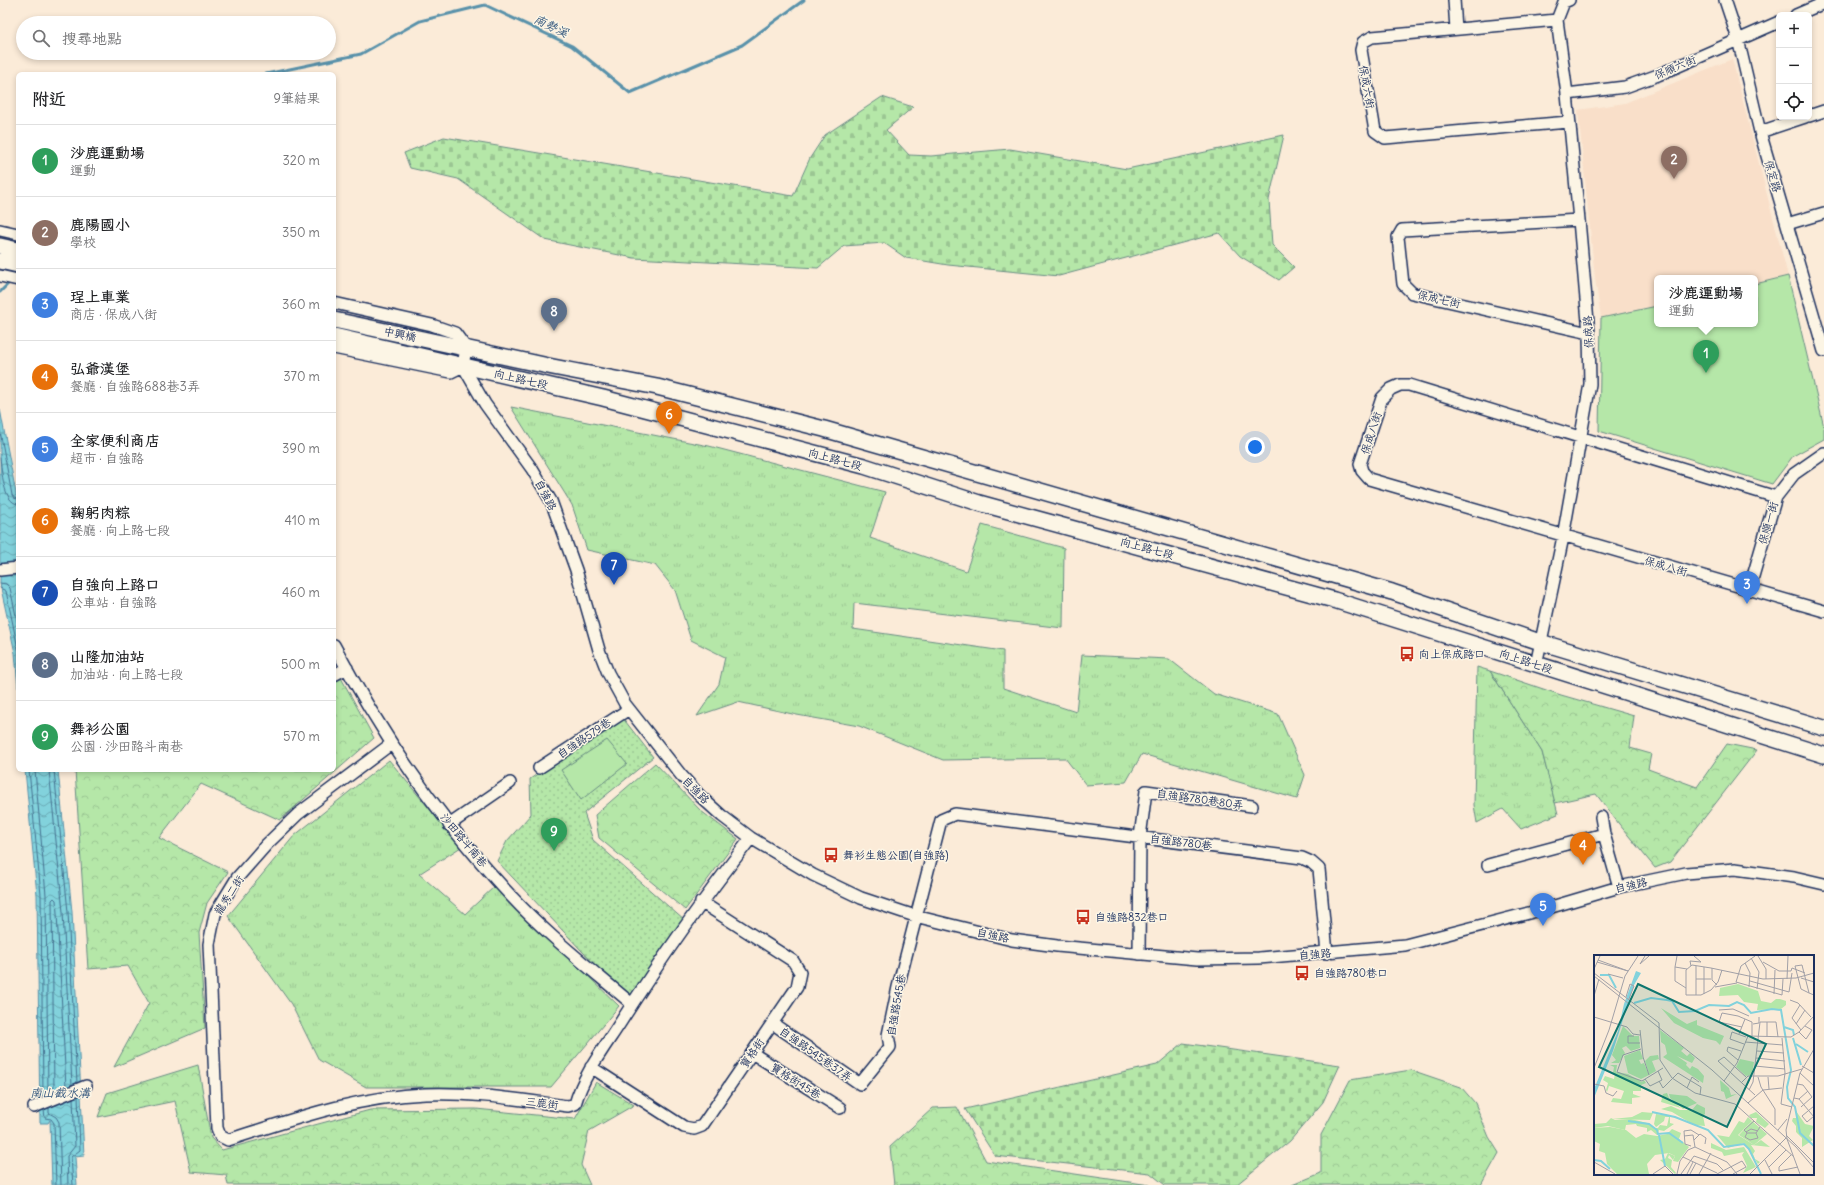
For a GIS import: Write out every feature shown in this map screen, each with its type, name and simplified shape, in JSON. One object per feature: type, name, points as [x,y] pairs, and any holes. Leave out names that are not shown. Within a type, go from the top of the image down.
[{"type":"main road","points":[[0,246],[16,250]]},
{"type":"main road","points":[[0,261],[16,265]]},
{"type":"main road","name":"中興橋","points":[[336,320],[466,348]]},
{"type":"main road","name":"中興橋","points":[[336,336],[463,366]]},
{"type":"main road","name":"向上路七段","points":[[466,348],[657,387],[824,429],[1392,592],[1540,642],[1824,728]]},
{"type":"main road","name":"向上路七段","points":[[463,366],[611,400],[864,466],[979,503],[1334,600],[1824,755]]},
{"type":"street","points":[[1454,0],[1456,29]]},
{"type":"street","points":[[1557,20],[1564,2],[1569,0]]},
{"type":"street","name":"保定路","points":[[1725,0],[1738,39],[1760,132],[1787,224],[1819,321],[1824,351]]},
{"type":"street","points":[[1803,12],[1824,3]]},
{"type":"street","name":"保成六街","points":[[1557,20],[1372,37],[1363,42],[1361,50],[1375,131],[1385,138],[1569,122]]},
{"type":"street","name":"保成路","points":[[1536,665],[1563,536],[1582,436],[1590,384],[1589,332],[1579,220],[1567,94],[1557,20]]},
{"type":"street","name":"保順六街","points":[[1567,94],[1625,87],[1658,75],[1776,23]]},
{"type":"street","points":[[1812,115],[1824,111]]},
{"type":"street","points":[[1760,132],[1796,120]]},
{"type":"street","points":[[1787,224],[1824,213]]},
{"type":"street","name":"保成七街","points":[[1579,220],[1402,230],[1398,237],[1403,284],[1412,293],[1589,332]]},
{"type":"street","points":[[0,230],[16,234]]},
{"type":"street","points":[[0,276],[16,280]]},
{"type":"street","points":[[336,303],[432,325],[455,333],[466,348],[463,366],[451,372],[336,348]]},
{"type":"street","name":"自強路","points":[[463,366],[485,404],[532,469],[551,501],[576,570],[599,650],[608,673],[629,709],[680,775],[701,797],[751,838],[813,875],[861,898],[915,916],[1012,940],[1057,946],[1197,959],[1259,958],[1326,954],[1410,944],[1619,887],[1686,873],[1734,870],[1794,877],[1824,884]]},
{"type":"street","name":"保成八街","points":[[1776,497],[1582,436],[1409,385],[1400,385],[1392,389],[1382,398],[1360,464],[1362,471],[1368,479],[1824,611]]},
{"type":"street","name":"保順一街","points":[[1749,590],[1776,497],[1794,474],[1824,453]]},
{"type":"street","points":[[0,570],[16,568]]},
{"type":"street","name":"沙田路斗南巷","points":[[336,648],[346,668],[392,744],[449,825],[511,896],[532,917],[632,1004]]},
{"type":"street","points":[[336,674],[346,668]]},
{"type":"street","name":"自強路579巷","points":[[540,768],[629,709]]},
{"type":"street","name":"龍秀二街","points":[[220,1136],[217,1128],[209,944],[215,914],[237,878],[298,814],[392,744]]},
{"type":"street","points":[[449,825],[510,783]]},
{"type":"street","name":"自強路780巷80弄","points":[[1140,836],[1146,791],[1252,806]]},
{"type":"street","name":"自強路780巷","points":[[955,814],[1140,836],[1302,858],[1311,862],[1319,869],[1326,954]]},
{"type":"street","name":"自強路545巷","points":[[860,1084],[890,1047],[888,1035],[915,916],[941,820],[955,814]]},
{"type":"street","points":[[1601,817],[1604,834],[1619,887]]},
{"type":"street","points":[[1488,865],[1604,834]]},
{"type":"street","points":[[1139,954],[1140,836]]},
{"type":"street","name":"三鹿街","points":[[220,1136],[228,1140],[329,1108],[364,1100],[426,1094],[481,1095],[568,1106],[575,1104],[591,1067],[632,1004],[701,902],[751,838]]},
{"type":"street","name":"寶格街","points":[[591,1067],[684,1128],[694,1129],[702,1126],[797,987],[800,972],[792,961],[701,902]]},
{"type":"street","name":"自強路545巷37弄","points":[[772,1024],[860,1084]]},
{"type":"street","name":"寶格街45巷","points":[[752,1053],[840,1108]]},
{"type":"street","points":[[34,1107],[86,1086]]},
{"type":"shaded area","points":[[1732,59],[1788,276],[1758,283],[1758,275],[1654,275],[1654,307],[1601,318],[1595,278],[1578,110],[1625,103]]},
{"type":"green space","points":[[882,97],[913,107],[886,130],[909,155],[931,156],[1010,149],[1127,169],[1284,135],[1269,200],[1272,245],[1294,267],[1279,280],[1240,256],[1219,233],[1059,276],[948,265],[906,258],[884,243],[844,246],[818,268],[634,258],[545,240],[458,179],[410,168],[404,153],[444,137],[793,196],[810,158],[825,135]]},
{"type":"green space","points":[[1788,276],[1824,427],[1824,439],[1793,456],[1772,484],[1599,431],[1601,318],[1654,307],[1654,327],[1758,327],[1758,283]]},
{"type":"green space","points":[[511,407],[709,446],[885,492],[870,538],[966,571],[982,525],[1064,548],[1063,628],[854,603],[853,629],[1003,651],[1003,688],[1076,712],[1082,655],[1169,659],[1214,694],[1278,714],[1305,775],[1297,799],[1142,754],[1126,782],[1086,785],[1065,758],[943,760],[859,726],[797,715],[738,702],[697,716],[719,684],[725,657],[691,640],[675,590],[655,565],[587,550],[572,505]]},
{"type":"green space","points":[[1477,667],[1490,671],[1542,752],[1558,814],[1521,829],[1503,809],[1477,823],[1474,805]]},
{"type":"green space","points":[[336,669],[374,738],[336,771]]},
{"type":"green space","points":[[1490,671],[1561,695],[1634,716],[1630,748],[1651,754],[1648,769],[1697,787],[1727,744],[1757,750],[1670,862],[1655,868],[1596,794],[1555,803],[1542,752]]},
{"type":"green space","points":[[622,717],[653,757],[584,813],[593,840],[685,921],[632,1004],[497,861],[507,841],[531,814],[530,779]]},
{"type":"green space","points":[[607,740],[627,764],[581,800],[561,770]]},
{"type":"green space","points":[[389,760],[461,847],[419,874],[465,914],[495,886],[619,1006],[551,1087],[366,1087],[319,1060],[291,1004],[228,916],[294,836]]},
{"type":"green space","points":[[655,763],[701,811],[738,839],[685,910],[599,838],[595,815]]},
{"type":"green space","points":[[75,772],[335,772],[280,820],[201,784],[159,838],[228,872],[207,903],[199,933],[205,1028],[114,1067],[149,1003],[128,966],[88,969]]},
{"type":"green space","points":[[1183,1043],[1340,1065],[1323,1102],[1290,1141],[1236,1185],[1165,1185],[1150,1173],[995,1156],[965,1109],[1157,1065]]},
{"type":"green space","points":[[198,1065],[211,1138],[222,1150],[370,1110],[476,1109],[575,1119],[596,1082],[634,1105],[589,1131],[581,1165],[590,1185],[228,1185],[226,1175],[191,1172],[175,1101],[98,1117],[107,1093]]},
{"type":"green space","points":[[1411,1070],[1461,1087],[1475,1103],[1489,1137],[1499,1153],[1481,1185],[1292,1185],[1321,1173],[1321,1135],[1350,1080]]},
{"type":"green space","points":[[957,1107],[986,1161],[1150,1185],[894,1185],[890,1147],[933,1108]]},
{"type":"water","points":[[0,409],[16,493],[16,665],[15,653],[0,584]]},
{"type":"water","name":"南山截水溝","points":[[25,772],[58,772],[72,912],[84,1156],[75,1157],[77,1185],[52,1185],[50,1120],[48,1123],[40,1123],[37,895]]},
{"type":"waterway","name":"南勢溪","points":[[336,59],[361,54],[420,21],[485,5],[572,46],[630,93],[742,45],[804,0]]},
{"type":"waterway","name":"南勢溪","points":[[276,72],[332,60]]},
{"type":"waterway","name":"南勢溪","points":[[0,292],[9,283]]},
{"type":"place","name":"鹿陽國小","points":[[1674,179]]},
{"type":"place","name":"山隆加油站","points":[[554,331]]},
{"type":"place","name":"沙鹿運動場","points":[[1706,373]]},
{"type":"place","name":"鞠躬肉粽","points":[[669,434]]},
{"type":"place","name":"自強向上路口","points":[[614,585]]},
{"type":"place","name":"珵上車業","points":[[1747,604]]},
{"type":"place","name":"向上保成路口","points":[[1407,654]]},
{"type":"place","name":"舞衫公園","points":[[554,851]]},
{"type":"place","name":"舞衫生態公園(自強路)","points":[[831,855]]},
{"type":"place","name":"弘爺漢堡","points":[[1583,865]]},
{"type":"place","name":"自強路832巷口","points":[[1083,917]]},
{"type":"place","name":"全家便利商店","points":[[1543,926]]},
{"type":"place","name":"自強路780巷口","points":[[1302,973]]}]
